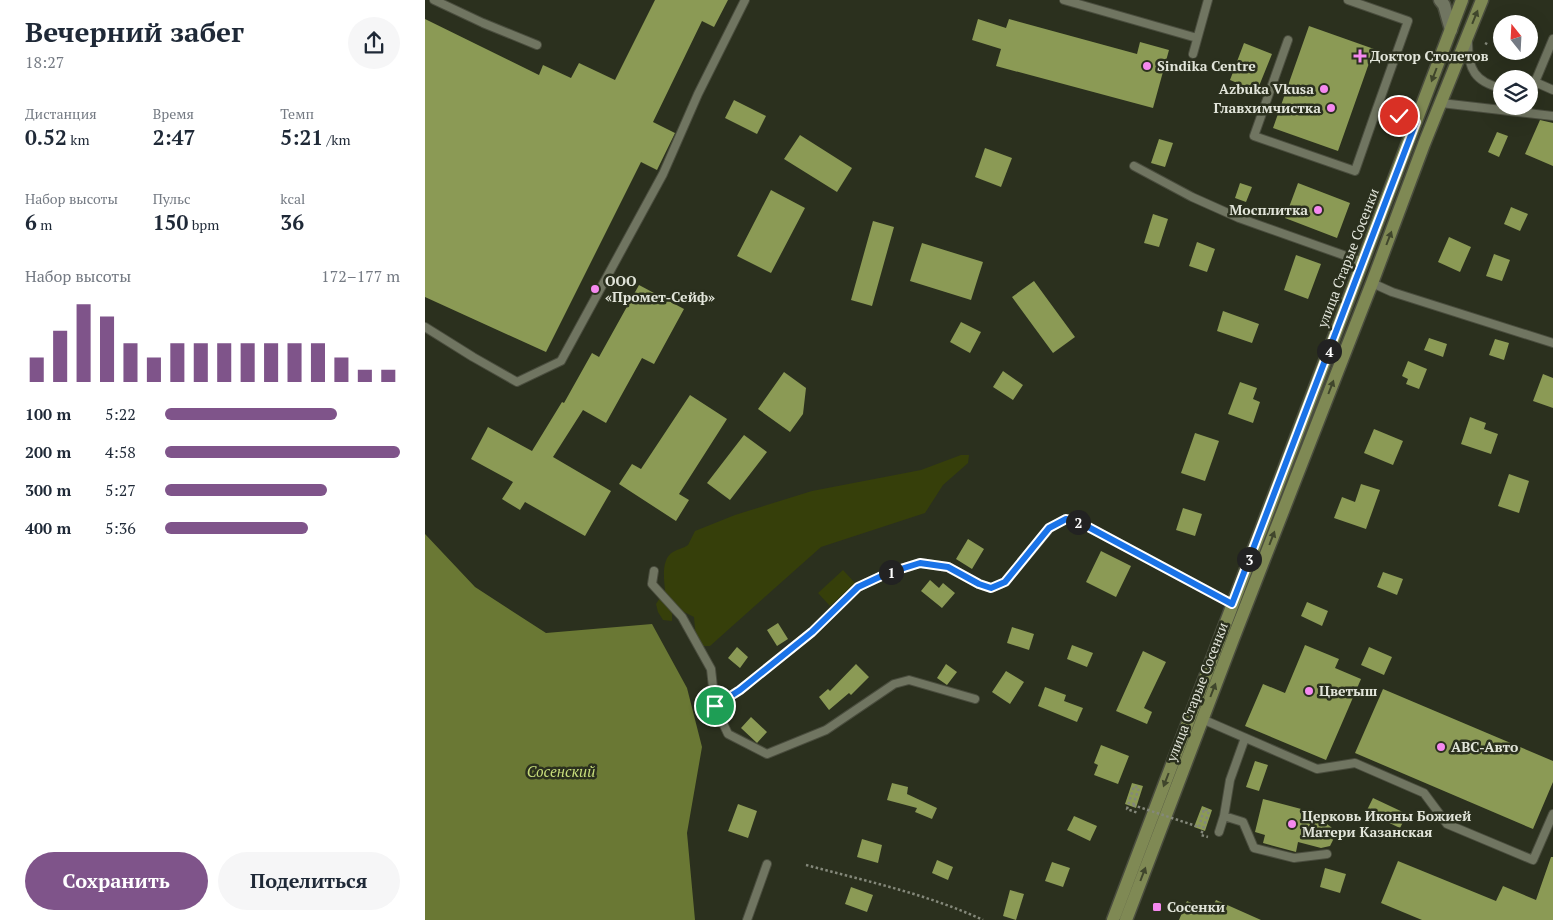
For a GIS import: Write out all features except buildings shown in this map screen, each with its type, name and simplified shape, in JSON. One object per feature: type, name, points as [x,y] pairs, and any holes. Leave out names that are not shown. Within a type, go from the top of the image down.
[{"type":"main road","name":"улица Старые Сосенки","points":[[1113,920],[1462,0]]},
{"type":"main road","name":"улица Старые Сосенки","points":[[1126,920],[1202,719],[1482,0]]},
{"type":"street","points":[[1440,0],[1444,5],[1451,30]]},
{"type":"lane","points":[[435,0],[483,23],[537,45]]},
{"type":"lane","points":[[425,327],[517,382],[561,361],[663,174],[698,94],[745,0]]},
{"type":"lane","points":[[1064,0],[1197,38]]},
{"type":"lane","points":[[1193,54],[1208,0]]},
{"type":"lane","points":[[1287,40],[1254,136],[1355,171],[1407,21],[1348,0]]},
{"type":"lane","points":[[1467,36],[1468,56],[1474,74],[1493,86]]},
{"type":"lane","points":[[1538,70],[1553,39]]},
{"type":"lane","points":[[1538,85],[1553,90]]},
{"type":"lane","points":[[1441,103],[1553,116]]},
{"type":"lane","points":[[1377,108],[1416,122]]},
{"type":"lane","points":[[1134,166],[1192,197],[1239,218],[1363,262]]},
{"type":"lane","points":[[1372,283],[1392,292],[1553,343]]},
{"type":"lane","points":[[715,706],[740,690],[812,632],[858,587],[888,573],[920,563],[948,567],[979,584],[991,588],[1005,582],[1049,528],[1066,519],[1079,522],[1232,604]]},
{"type":"lane","points":[[654,571],[652,584],[682,617],[711,669],[715,706],[728,734],[767,754],[826,730],[894,684],[909,680],[975,699]]},
{"type":"lane","points":[[1202,719],[1317,769],[1355,763],[1424,792],[1447,824],[1533,860],[1553,814]]},
{"type":"lane","points":[[1219,832],[1224,816],[1230,780],[1245,738]]},
{"type":"lane","points":[[1224,816],[1243,822],[1254,848],[1294,858],[1327,854]]},
{"type":"lane","points":[[747,920],[767,864]]},
{"type":"path","points":[[1139,813],[1127,809],[1134,786],[1139,788],[1133,804],[1199,826],[1204,809],[1209,811],[1203,830]]},
{"type":"path","points":[[806,865],[907,892],[965,911],[983,920]]},
{"type":"shaded area","points":[[961,455],[969,455],[968,463],[943,485],[925,513],[821,547],[710,646],[701,646],[696,640],[694,617],[680,610],[672,613],[672,621],[663,620],[658,612],[656,604],[665,590],[664,570],[667,559],[673,552],[688,545],[695,531],[735,515],[812,491],[921,470]]},
{"type":"shaded area","points":[[843,570],[855,583],[830,606],[818,593]]},
{"type":"water","name":"Сосенский","points":[[425,534],[475,587],[546,633],[652,624],[687,688],[702,747],[687,833],[695,920],[425,920]]},
{"type":"place","name":"Доктор Столетов","points":[[1360,56]]},
{"type":"place","name":"Sindika Centre","points":[[1147,66]]},
{"type":"place","name":"Azbuka Vkusa","points":[[1324,89]]},
{"type":"place","name":"Главхимчистка","points":[[1331,108]]},
{"type":"place","name":"Мосплитка","points":[[1318,210]]},
{"type":"place","name":"ООО «Промет-Сейф»","points":[[595,289]]},
{"type":"place","name":"Цветыш","points":[[1309,691]]},
{"type":"place","name":"АВС-Авто","points":[[1441,747]]},
{"type":"place","name":"Церковь Иконы Божией Матери Казанская","points":[[1292,824]]},
{"type":"place","name":"Сосенки","points":[[1157,907]]},
{"type":"route","points":[[715,706],[740,690],[812,632],[858,587],[888,573],[920,563],[948,567],[979,584],[991,588],[1005,582],[1049,528],[1066,519],[1079,522],[1232,604],[1416,122],[1399,116]]}]
